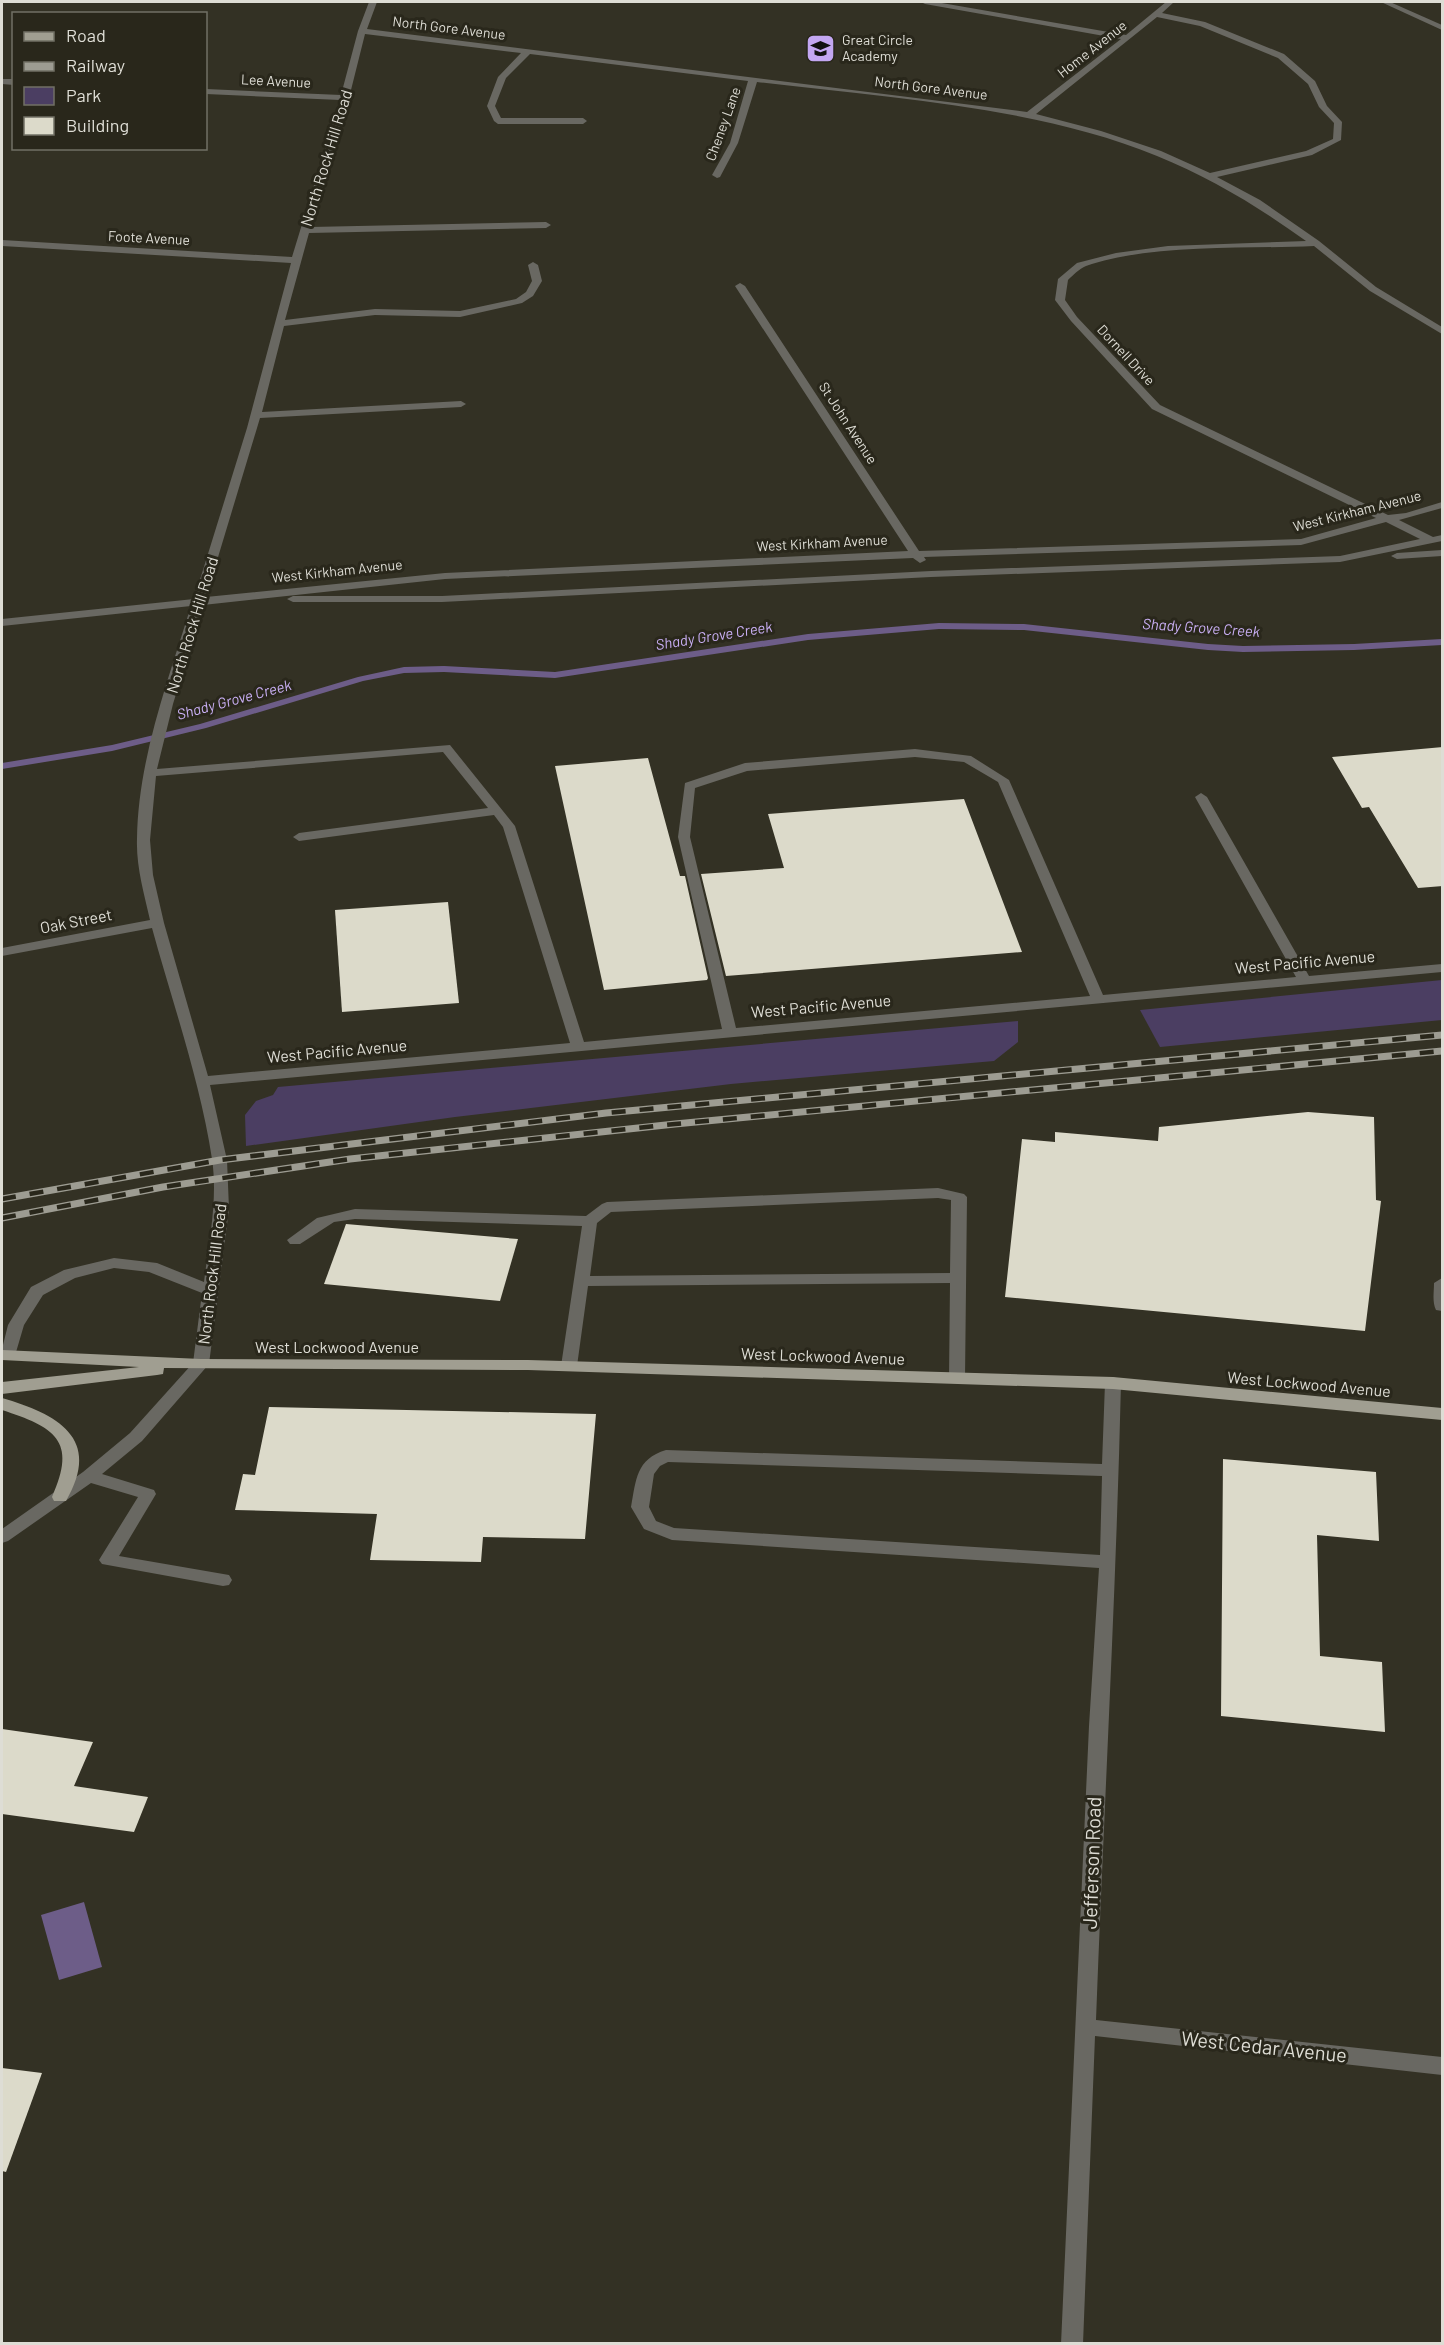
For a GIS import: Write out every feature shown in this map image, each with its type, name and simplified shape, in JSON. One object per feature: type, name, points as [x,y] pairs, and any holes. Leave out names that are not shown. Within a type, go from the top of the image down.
[{"type":"main road","name":"West Lockwood Avenue","points":[[4,1355],[201,1364],[569,1366],[1113,1383],[1443,1414]]},
{"type":"main road","name":"West Lockwood Avenue","points":[[2,1388],[201,1364]]},
{"type":"main road","points":[[2,1404],[34,1415],[58,1429],[70,1447],[72,1461],[60,1497]]},
{"type":"street","name":"North Rock Hill Road","points":[[201,1364],[221,1209],[220,1160],[202,1081],[157,923],[146,874],[143,840],[152,766],[167,704],[255,415],[296,260],[345,98],[362,31],[373,2]]},
{"type":"street","points":[[925,2],[1128,38]]},
{"type":"street","name":"Home Avenue","points":[[1029,115],[1128,38],[1170,2]]},
{"type":"street","points":[[1385,2],[1443,28]]},
{"type":"street","points":[[1155,14],[1202,24],[1281,56],[1311,83],[1323,107],[1338,122],[1337,140],[1309,153],[1209,176]]},
{"type":"street","name":"North Gore Avenue","points":[[362,31],[1029,115],[1098,133],[1158,153],[1209,176],[1257,202],[1316,243],[1373,289],[1443,331]]},
{"type":"street","points":[[528,51],[502,78],[490,106],[498,120],[583,121]]},
{"type":"street","name":"Cheney Lane","points":[[717,175],[732,147],[753,80]]},
{"type":"street","name":"Lee Avenue","points":[[207,91],[345,98]]},
{"type":"street","points":[[305,230],[546,225]]},
{"type":"street","name":"Foote Avenue","points":[[2,243],[296,260]]},
{"type":"street","name":"Dornell Drive","points":[[1316,243],[1168,249],[1116,256],[1080,265],[1063,279],[1060,300],[1074,319],[1156,407],[1385,519],[1438,539]]},
{"type":"street","points":[[279,324],[375,312],[451,314],[487,309],[519,301],[530,294],[537,281],[532,265]]},
{"type":"street","name":"St John Avenue","points":[[740,286],[931,574]]},
{"type":"street","points":[[255,415],[461,404]]},
{"type":"street","name":"West Kirkham Avenue","points":[[2,622],[445,576],[916,554],[1301,542],[1385,519],[1408,516],[1443,505]]},
{"type":"street","name":"West Kirkham Avenue","points":[[200,600],[442,599],[931,574],[1340,559],[1438,539]]},
{"type":"street","points":[[1340,559],[1443,554]]},
{"type":"street","points":[[152,766],[446,748],[509,826],[578,1047]]},
{"type":"street","points":[[729,1033],[684,837],[689,786],[744,767],[915,753],[967,759],[1003,780],[1098,999]]},
{"type":"street","points":[[1201,797],[1304,980]]},
{"type":"street","points":[[299,837],[497,811]]},
{"type":"street","name":"Oak Street","points":[[2,952],[157,923]]},
{"type":"street","name":"West Pacific Avenue","points":[[202,1081],[1443,968]]},
{"type":"street","points":[[295,1240],[331,1216],[355,1214],[590,1221],[607,1207],[938,1193],[959,1197],[957,1378]]},
{"type":"street","points":[[569,1366],[590,1221]]},
{"type":"street","points":[[4,1355],[16,1325],[37,1291],[70,1274],[114,1263],[151,1268],[211,1291]]},
{"type":"street","points":[[581,1281],[959,1278]]},
{"type":"street","points":[[1443,1283],[1441,1297],[1443,1306]]},
{"type":"street","points":[[2,1538],[89,1476],[136,1437],[201,1364]]},
{"type":"street","name":"Jefferson Road","points":[[1072,2343],[1098,1726],[1108,1562],[1113,1383]]},
{"type":"street","points":[[1108,1562],[672,1534],[650,1525],[640,1507],[646,1473],[654,1462],[666,1456],[1109,1470]]},
{"type":"street","points":[[89,1476],[148,1494],[108,1560],[223,1580]]},
{"type":"street","name":"West Cedar Avenue","points":[[1086,2027],[1443,2066]]},
{"type":"green space","points":[[1442,980],[1442,1020],[1160,1047],[1140,1010]]},
{"type":"green space","points":[[1018,1021],[1018,1042],[994,1061],[731,1084],[455,1117],[246,1146],[245,1115],[256,1101],[273,1095],[278,1087]]},
{"type":"shaded area","points":[[84,1902],[102,1967],[59,1980],[41,1915]]},
{"type":"building","points":[[1443,747],[1443,886],[1418,888],[1369,807],[1362,808],[1332,757]]},
{"type":"building","points":[[648,758],[680,876],[685,876],[708,978],[707,980],[604,990],[555,766]]},
{"type":"building","points":[[964,799],[1022,952],[726,976],[701,874],[784,868],[768,814]]},
{"type":"building","points":[[448,902],[459,1003],[342,1012],[335,910]]},
{"type":"building","points":[[1308,1112],[1374,1117],[1376,1200],[1381,1201],[1365,1331],[1005,1297],[1022,1139],[1055,1142],[1055,1132],[1158,1141],[1159,1127]]},
{"type":"building","points":[[346,1224],[518,1239],[500,1301],[324,1284]]},
{"type":"building","points":[[269,1407],[596,1414],[585,1539],[483,1537],[481,1562],[370,1560],[377,1514],[235,1510],[243,1474],[255,1475]]},
{"type":"building","points":[[1223,1459],[1376,1472],[1379,1541],[1317,1535],[1320,1656],[1382,1662],[1385,1732],[1221,1716]]},
{"type":"building","points":[[2,1729],[93,1742],[74,1786],[148,1797],[134,1832],[2,1814]]},
{"type":"building","points":[[2,2068],[42,2073],[6,2172],[2,2171]]},
{"type":"waterway","name":"Shady Grove Creek","points":[[2,766],[112,748],[203,726],[361,679],[404,670],[444,669],[555,675],[808,637],[939,626],[1024,627],[1243,649],[1354,647],[1442,642]]},
{"type":"railway","points":[[2,1199],[220,1160],[606,1113],[1442,1035]]},
{"type":"railway","points":[[2,1218],[163,1187],[350,1159],[675,1124],[1442,1051]]},
{"type":"place","name":"Great Circle Academy","points":[[821,48]]}]
